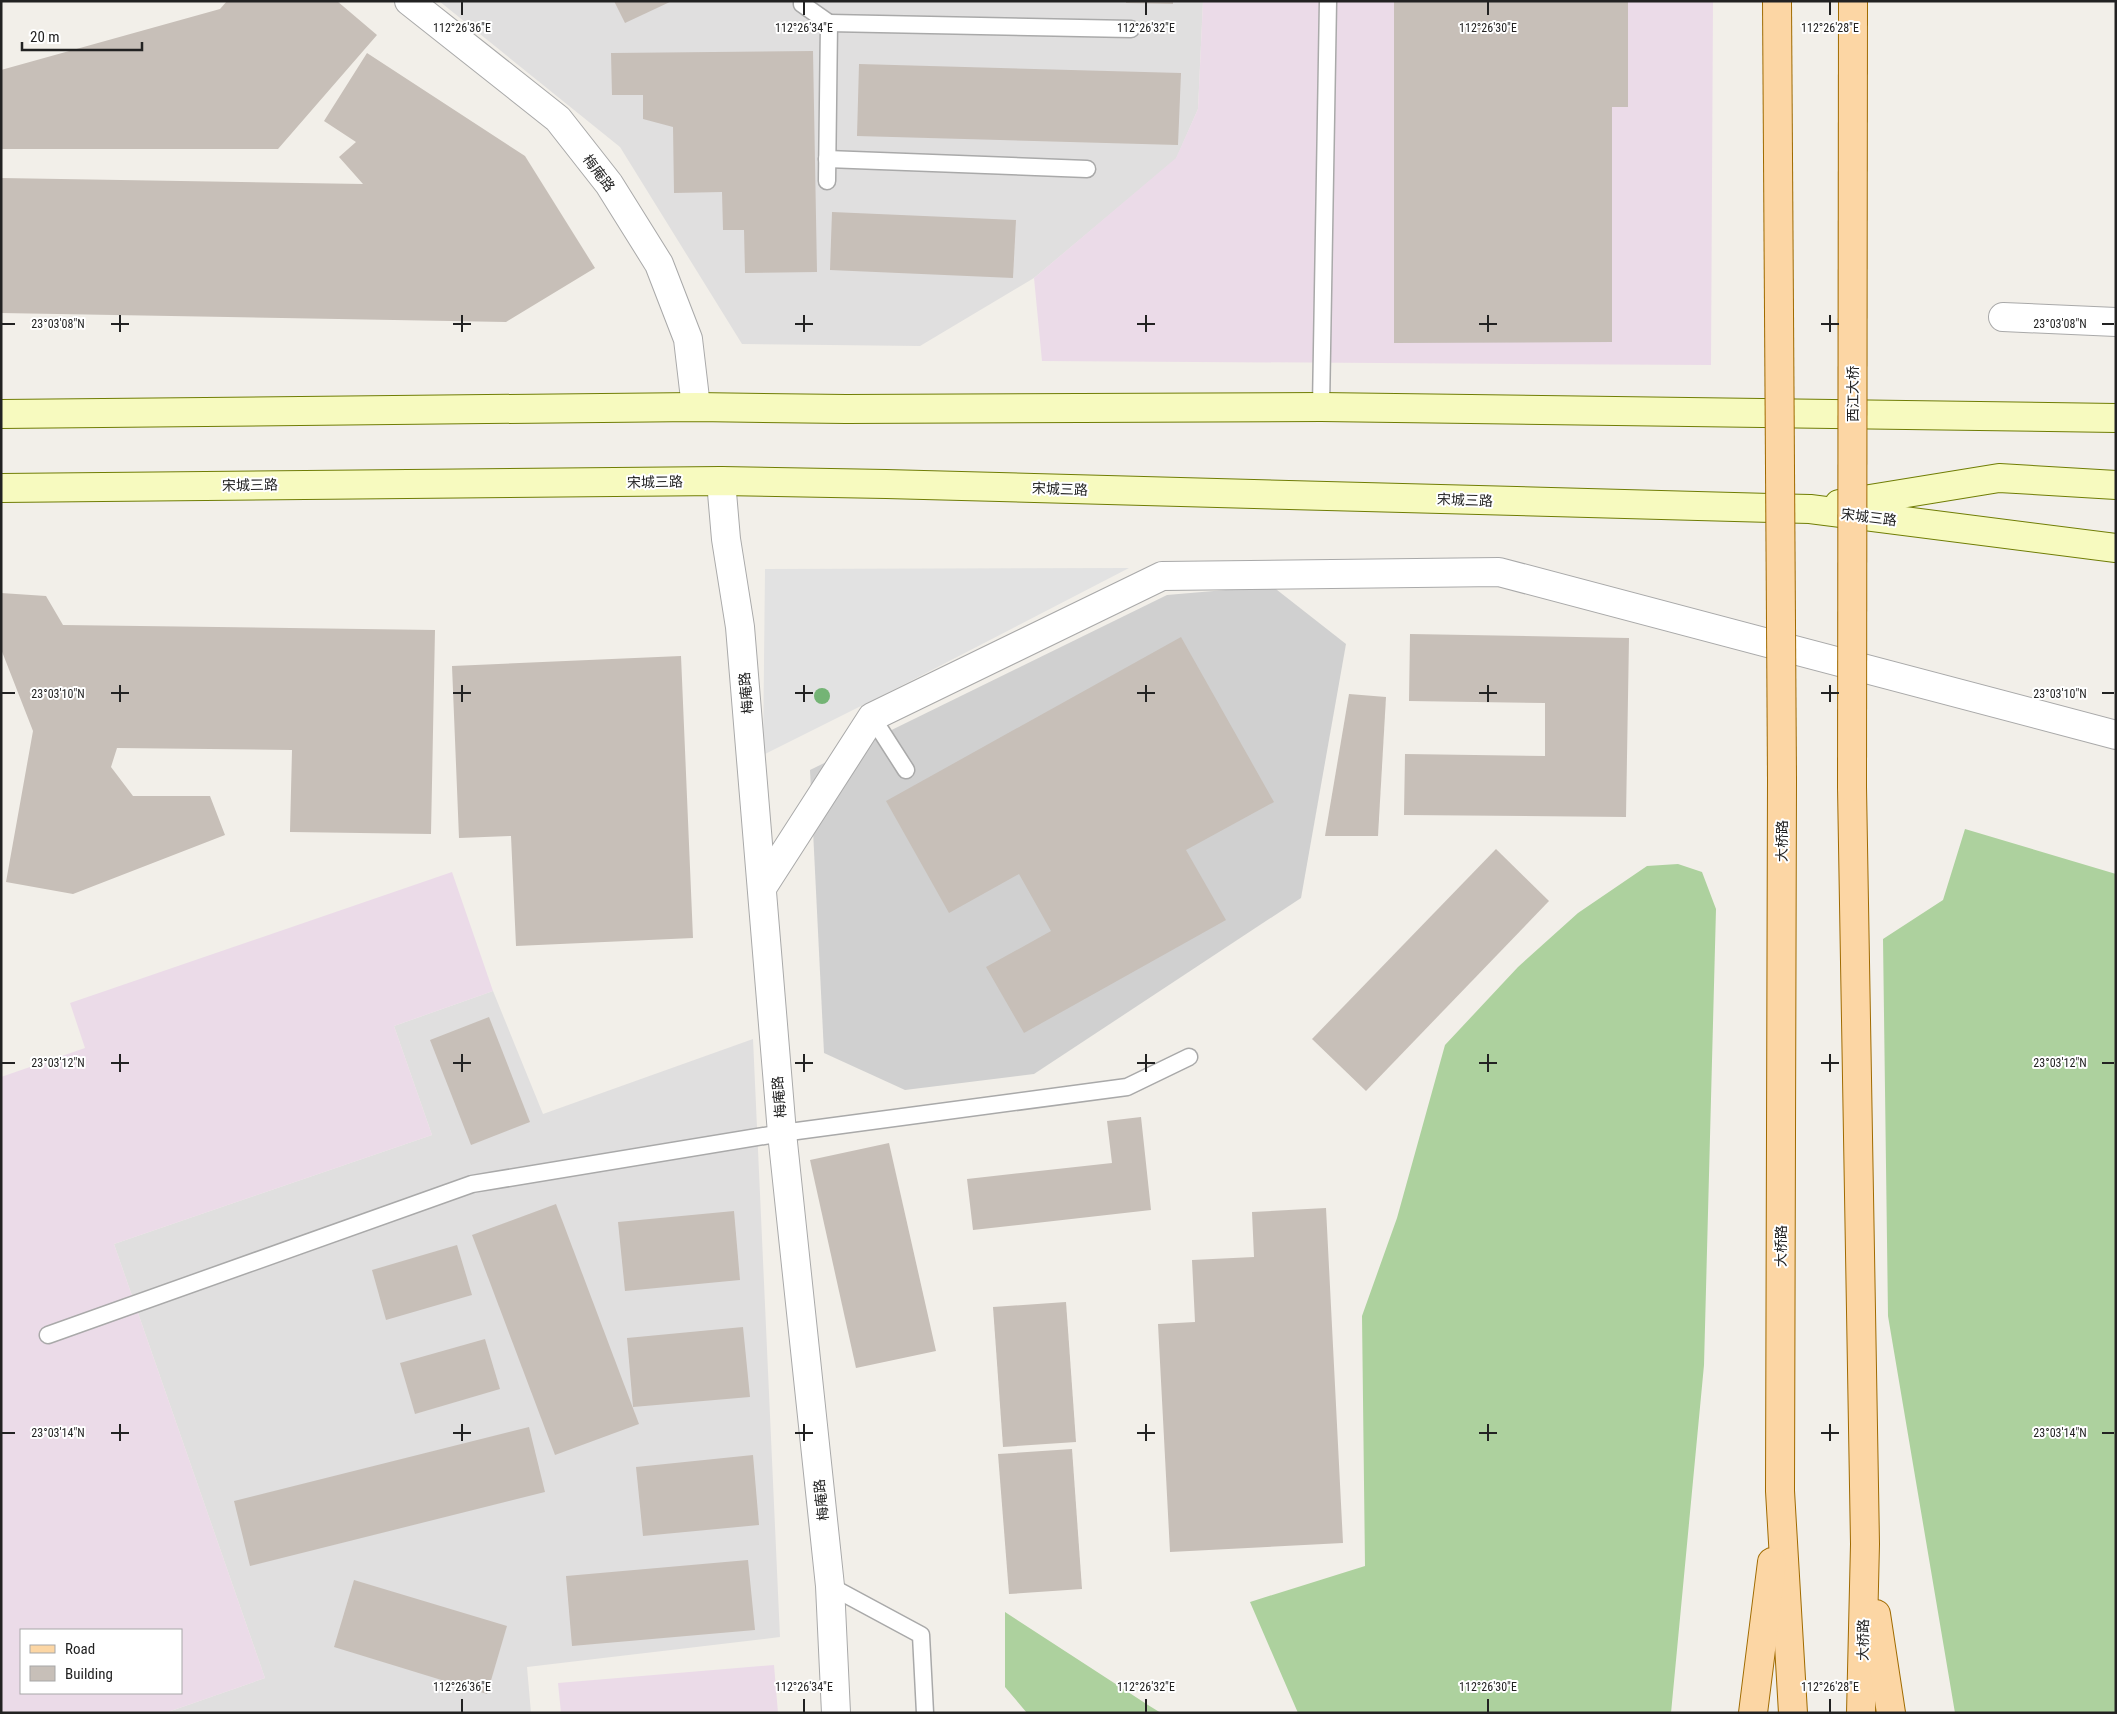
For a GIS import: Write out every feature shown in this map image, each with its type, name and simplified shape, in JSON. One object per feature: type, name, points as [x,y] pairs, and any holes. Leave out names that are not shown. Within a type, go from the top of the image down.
[{"type":"main road","name":"大桥路","points":[[1777,1],[1782,780],[1780,1491],[1793,1713]]},
{"type":"main road","name":"西江大桥","points":[[1852,787],[1853,1]]},
{"type":"main road","points":[[1,414],[696,407],[846,409],[1321,407],[2116,418]]},
{"type":"main road","points":[[1810,509],[1999,478],[2116,485]]},
{"type":"main road","name":"宋城三路","points":[[1,488],[721,481],[1810,509],[2116,548]]},
{"type":"main road","name":"大桥路","points":[[1852,787],[1865,1544],[1862,1713]]},
{"type":"main road","points":[[1754,1713],[1780,1491]]},
{"type":"main road","points":[[1865,1544],[1891,1713]]},
{"type":"street","name":"梅庵路","points":[[409,1],[558,119],[609,184],[659,264],[688,339],[696,407]]},
{"type":"street","points":[[2003,317],[2116,322]]},
{"type":"street","name":"梅庵路","points":[[721,481],[726,539],[740,627],[782,1132],[830,1586],[836,1713]]},
{"type":"street","points":[[762,888],[872,717],[1162,576],[1499,572],[2116,735]]},
{"type":"lane","points":[[802,1],[802,4],[829,23],[1131,30]]},
{"type":"lane","points":[[1321,407],[1328,1]]},
{"type":"lane","points":[[827,181],[829,23]]},
{"type":"lane","points":[[827,158],[1087,169]]},
{"type":"lane","points":[[872,717],[906,770]]},
{"type":"lane","points":[[48,1336],[472,1184],[782,1132],[1127,1087],[1189,1057]]},
{"type":"lane","points":[[830,1586],[921,1636],[925,1713]]},
{"type":"shaded area","points":[[439,1],[1203,1],[1198,109],[1176,159],[1034,278],[920,346],[742,344],[620,147]]},
{"type":"shaded area","points":[[1203,1],[1713,1],[1711,365],[1042,361],[1034,278],[1176,158],[1198,109]]},
{"type":"shaded area","points":[[1129,568],[897,688],[763,755],[765,569]]},
{"type":"shaded area","points":[[1272,586],[1346,644],[1301,898],[1034,1074],[905,1090],[824,1053],[810,770],[1167,595]]},
{"type":"shaded area","points":[[452,872],[493,991],[394,1026],[432,1135],[114,1244],[265,1678],[165,1713],[1,1713],[1,1077],[85,1048],[70,1003]]},
{"type":"shaded area","points":[[493,991],[543,1114],[753,1039],[780,1637],[527,1667],[531,1713],[165,1713],[265,1678],[114,1244],[432,1135],[394,1026]]},
{"type":"shaded area","points":[[774,1665],[778,1713],[561,1713],[558,1683]]},
{"type":"green space","points":[[1965,829],[2116,874],[2116,1713],[1955,1713],[1888,1316],[1883,939],[1943,900]]},
{"type":"green space","points":[[1678,864],[1702,872],[1716,909],[1704,1365],[1671,1713],[1298,1713],[1250,1602],[1365,1566],[1362,1316],[1397,1218],[1445,1045],[1518,967],[1578,913],[1647,866]]},
{"type":"green space","points":[[1005,1612],[1161,1713],[1027,1713],[1005,1687]]},
{"type":"building","points":[[227,1],[337,1],[377,35],[278,149],[1,149],[1,70],[220,9]]},
{"type":"building","points":[[614,1],[672,1],[625,23]]},
{"type":"building","points":[[1126,1],[1173,1],[1173,4],[1126,3]]},
{"type":"building","points":[[1394,1],[1628,1],[1628,107],[1612,107],[1612,342],[1394,343]]},
{"type":"building","points":[[813,51],[817,272],[745,273],[744,230],[723,230],[722,192],[674,193],[673,127],[643,119],[643,95],[612,95],[611,53]]},
{"type":"building","points":[[367,53],[525,156],[595,268],[506,322],[1,313],[1,178],[363,184],[339,157],[356,142],[324,121]]},
{"type":"building","points":[[859,64],[1181,73],[1178,145],[857,136]]},
{"type":"building","points":[[832,212],[1016,220],[1013,278],[830,270]]},
{"type":"building","points":[[1,593],[46,596],[63,625],[435,630],[431,834],[290,832],[292,750],[117,748],[111,767],[133,796],[210,796],[225,835],[73,894],[6,882],[33,731],[1,649]]},
{"type":"building","points":[[1410,634],[1629,638],[1626,817],[1404,815],[1405,754],[1545,756],[1545,703],[1409,701]]},
{"type":"building","points":[[1181,637],[1274,802],[1186,850],[1226,920],[1024,1033],[986,967],[1051,931],[1019,874],[949,913],[886,801]]},
{"type":"building","points":[[681,656],[693,938],[516,946],[511,836],[459,838],[452,666]]},
{"type":"building","points":[[1349,694],[1386,697],[1378,836],[1325,836]]},
{"type":"building","points":[[1496,849],[1549,901],[1366,1091],[1312,1039]]},
{"type":"building","points":[[489,1017],[530,1122],[471,1145],[430,1040]]},
{"type":"building","points":[[1141,1117],[1151,1210],[973,1230],[967,1179],[1112,1163],[1107,1121]]},
{"type":"building","points":[[889,1143],[936,1351],[856,1368],[810,1160]]},
{"type":"building","points":[[556,1204],[639,1424],[555,1455],[472,1235]]},
{"type":"building","points":[[1326,1208],[1343,1543],[1170,1552],[1158,1324],[1195,1322],[1192,1260],[1254,1257],[1252,1212]]},
{"type":"building","points":[[734,1211],[740,1280],[625,1291],[618,1222]]},
{"type":"building","points":[[457,1245],[472,1295],[386,1320],[372,1270]]},
{"type":"building","points":[[1066,1302],[1076,1442],[1003,1447],[993,1307]]},
{"type":"building","points":[[743,1327],[750,1397],[633,1407],[627,1338]]},
{"type":"building","points":[[485,1339],[500,1389],[415,1414],[400,1363]]},
{"type":"building","points":[[529,1427],[545,1492],[250,1566],[234,1501]]},
{"type":"building","points":[[1072,1449],[1082,1589],[1009,1594],[998,1454]]},
{"type":"building","points":[[753,1455],[759,1525],[643,1536],[636,1467]]},
{"type":"building","points":[[748,1560],[755,1630],[572,1646],[566,1576]]},
{"type":"building","points":[[354,1580],[507,1626],[487,1694],[334,1647]]}]
